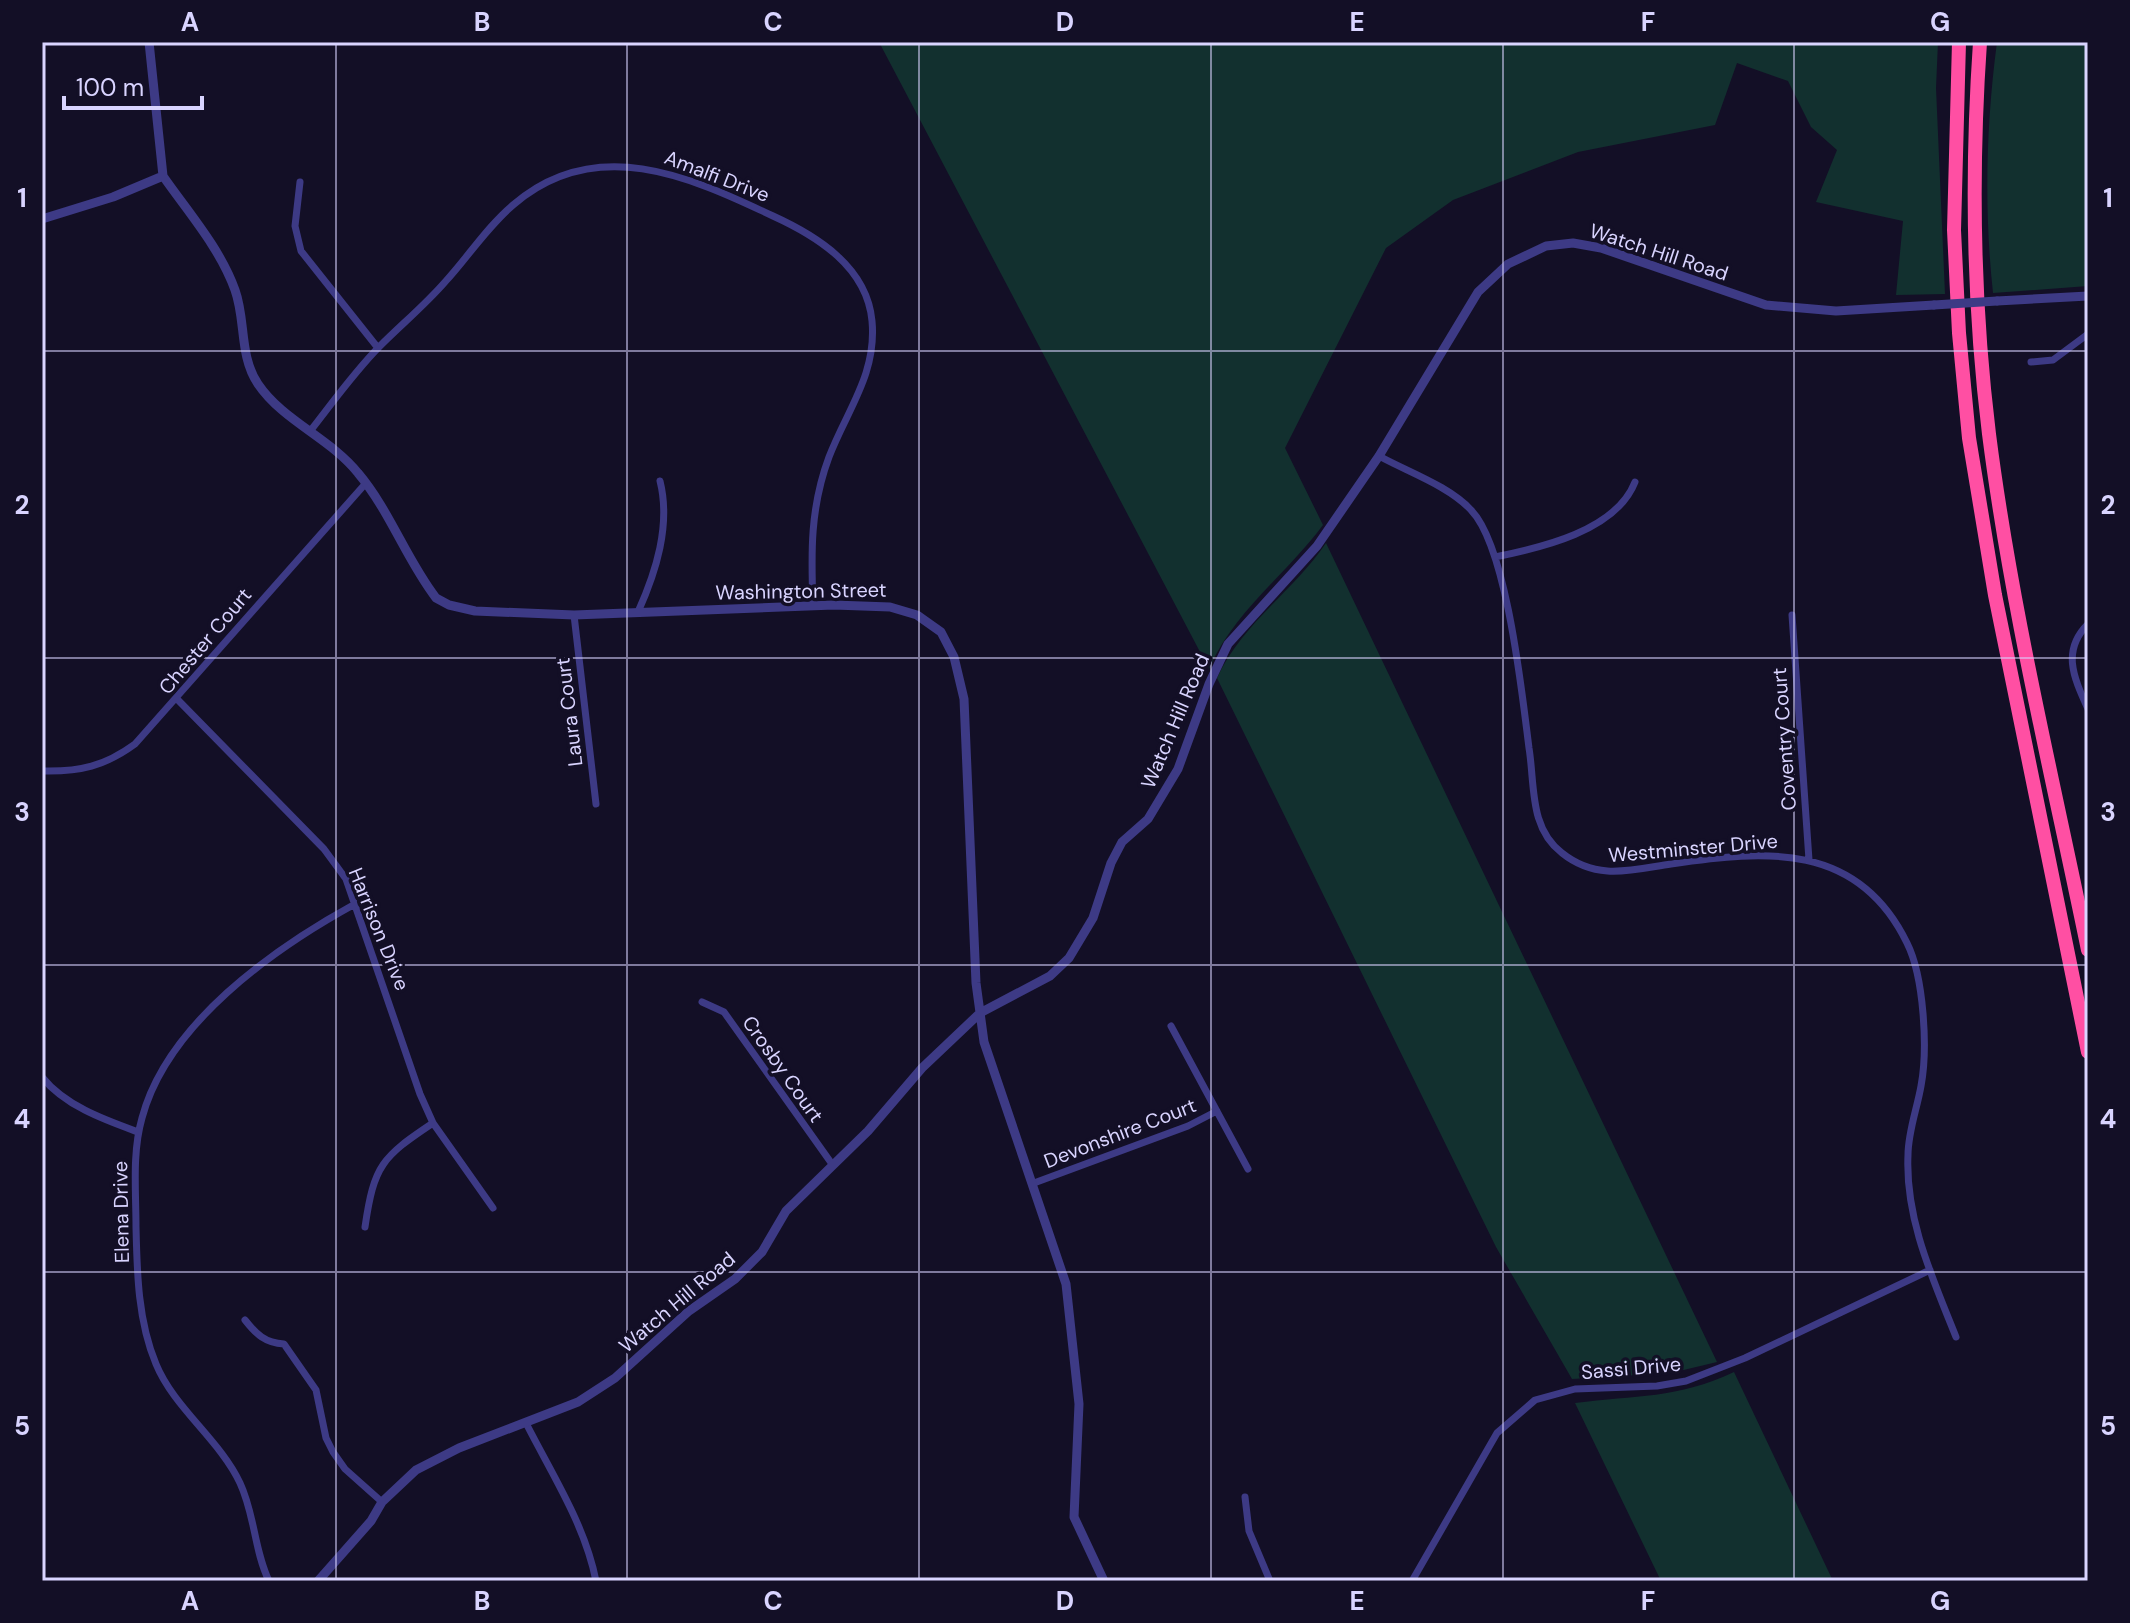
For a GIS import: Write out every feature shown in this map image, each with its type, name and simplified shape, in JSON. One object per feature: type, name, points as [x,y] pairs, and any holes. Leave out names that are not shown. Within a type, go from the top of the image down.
[{"type":"highway","points":[[1959,42],[1955,242],[1969,438],[1993,580],[2088,1052]]},
{"type":"highway","points":[[1981,42],[1977,77],[1976,266],[1989,435],[2015,591],[2088,950]]},
{"type":"street","points":[[42,219],[113,197],[163,176],[149,42]]},
{"type":"street","name":"Amalfi Drive","points":[[311,430],[378,348],[431,298],[515,202],[549,180],[589,169],[622,165],[652,168],[740,200],[801,229],[843,261],[862,288],[872,318],[869,372],[830,456],[815,502],[810,537],[813,606]]},
{"type":"street","name":"Washington Street","points":[[163,176],[217,255],[236,291],[247,363],[259,385],[288,414],[328,442],[366,483],[436,598],[475,611],[574,615],[813,606],[890,607],[917,615],[941,632],[954,657],[964,699],[984,1042],[1006,1115],[1034,1183],[1066,1284],[1077,1360],[1079,1404],[1074,1517],[1102,1580]]},
{"type":"street","points":[[300,182],[295,226],[301,251],[378,348]]},
{"type":"street","name":"Watch Hill Road","points":[[318,1581],[371,1521],[382,1502],[416,1470],[578,1402],[615,1378],[689,1311],[735,1279],[762,1252],[786,1211],[868,1131],[922,1068],[980,1013],[1050,976],[1069,958],[1093,918],[1111,863],[1122,842],[1148,819],[1165,794],[1228,644],[1252,614],[1308,559],[1379,456],[1478,292],[1508,264],[1546,246],[1573,243],[1601,248],[1745,300],[1790,309],[1836,311],[2088,296]]},
{"type":"street","points":[[2031,362],[2053,360],[2088,334]]},
{"type":"street","name":"Westminster Drive","points":[[1379,456],[1470,509],[1490,539],[1530,753],[1532,794],[1544,833],[1561,852],[1585,867],[1616,873],[1789,855],[1852,876],[1888,909],[1909,945],[1921,1001],[1922,1083],[1907,1153],[1912,1212],[1956,1337]]},
{"type":"street","points":[[638,612],[656,573],[665,509],[660,481]]},
{"type":"street","points":[[1495,557],[1567,538],[1623,502],[1635,482]]},
{"type":"street","name":"Chester Court","points":[[42,771],[77,772],[112,761],[135,744],[178,700],[276,582],[366,483]]},
{"type":"street","name":"Laura Court","points":[[574,615],[596,804]]},
{"type":"street","name":"Coventry Court","points":[[1792,615],[1809,860]]},
{"type":"street","points":[[2088,624],[2074,637],[2072,663],[2088,709]]},
{"type":"street","name":"Harrison Drive","points":[[178,700],[324,849],[346,879],[398,1021],[420,1094],[433,1123],[493,1208]]},
{"type":"street","name":"Elena Drive","points":[[269,1581],[259,1560],[253,1513],[239,1479],[158,1368],[145,1334],[137,1255],[138,1132],[154,1086],[181,1038],[206,1012],[309,930],[355,904]]},
{"type":"street","name":"Crosby Court","points":[[702,1002],[724,1012],[832,1164]]},
{"type":"street","name":"Devonshire Court","points":[[1171,1026],[1248,1169]]},
{"type":"street","points":[[42,1077],[70,1101],[107,1121],[138,1132]]},
{"type":"street","name":"Devonshire Court","points":[[1034,1183],[1188,1126],[1217,1111]]},
{"type":"street","points":[[365,1227],[379,1168],[393,1150],[433,1123]]},
{"type":"street","name":"Sassi Drive","points":[[1412,1581],[1497,1433],[1535,1400],[1575,1389],[1657,1386],[1701,1376],[1930,1270]]},
{"type":"street","points":[[245,1320],[255,1333],[271,1343],[284,1344],[316,1390],[326,1438],[333,1452],[345,1469],[382,1502]]},
{"type":"street","points":[[527,1425],[576,1520],[590,1553],[596,1581]]},
{"type":"street","points":[[1245,1497],[1249,1531],[1270,1581]]},
{"type":"green space","points":[[879,42],[1938,42],[1936,88],[1945,294],[1896,295],[1903,221],[1816,202],[1837,150],[1811,127],[1788,81],[1737,63],[1715,125],[1578,152],[1453,200],[1386,248],[1285,448],[1323,525],[1246,611],[1209,669]]},
{"type":"green space","points":[[1997,42],[2088,42],[2088,286],[1993,293],[1988,230],[1988,168],[1990,105]]},
{"type":"green space","points":[[1326,543],[1717,1362],[1671,1373],[1572,1379],[1496,1247],[1217,678],[1240,641]]},
{"type":"green space","points":[[1734,1372],[1833,1581],[1661,1581],[1575,1403],[1675,1392]]}]
